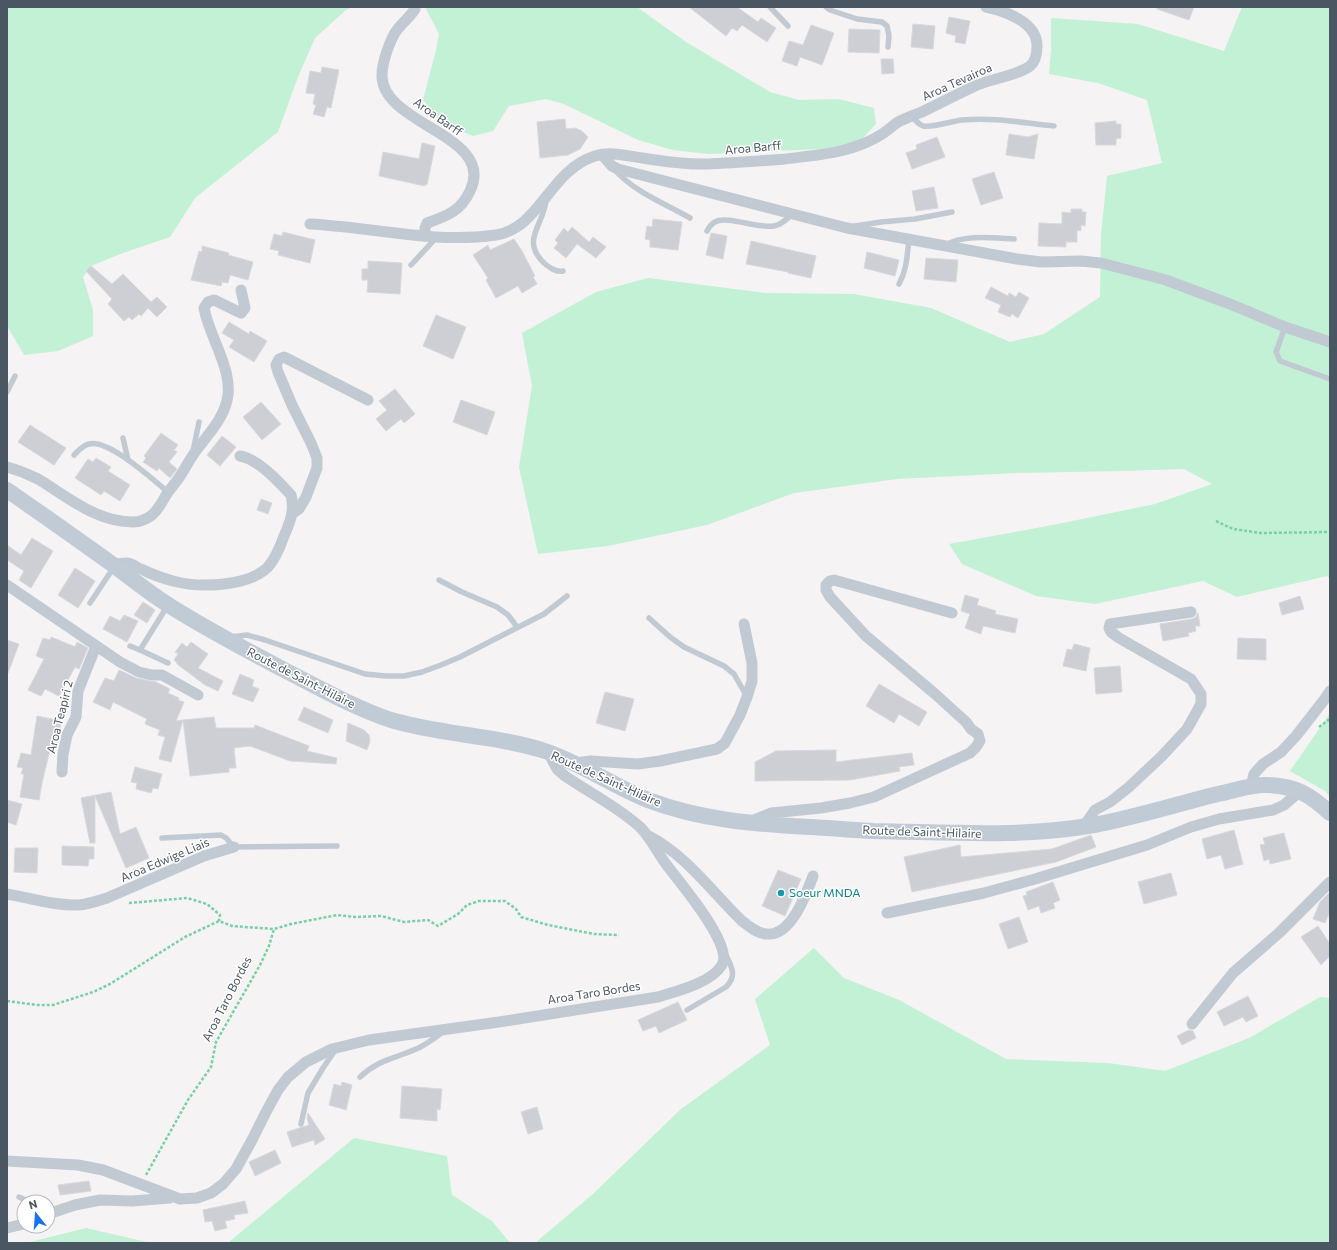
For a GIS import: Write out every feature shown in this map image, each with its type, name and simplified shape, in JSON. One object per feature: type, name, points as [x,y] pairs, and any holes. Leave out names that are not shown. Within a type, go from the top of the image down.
[{"type":"main road","name":"Route de Saint-Hilaire","points":[[7,490],[168,605],[255,655],[326,692],[391,720],[419,727],[520,744],[548,752],[574,763],[611,783],[647,799],[683,811],[719,819],[748,823],[866,831],[992,834],[1084,826],[1144,814],[1262,784],[1287,786],[1300,791],[1309,795],[1330,813]]},
{"type":"street","name":"Aroa Barff","points":[[414,7],[415,9],[411,16],[403,22],[396,31],[389,48],[384,63],[382,76],[384,87],[390,97],[399,106],[468,155],[473,165],[474,184],[468,196],[459,208],[448,215],[428,223],[425,228],[425,236]]},
{"type":"street","name":"Aroa Tevairoa","points":[[899,121],[984,82],[1019,72],[1030,66],[1036,55],[1037,44],[1033,33],[1025,23],[1011,15],[986,7]]},
{"type":"street","name":"Aroa Barff","points":[[310,224],[340,226],[436,238],[477,236],[508,232],[521,225],[546,198],[563,176],[578,164],[596,156],[614,154],[674,162],[704,164],[805,157],[855,146],[877,138],[899,121]]},
{"type":"street","points":[[602,155],[612,166],[692,189],[847,228],[1017,259],[1041,262],[1081,261],[1101,263],[1166,280],[1286,327],[1330,342]]},
{"type":"street","points":[[7,467],[37,479],[86,510],[104,516],[134,522],[144,520],[153,514],[218,421],[225,407],[228,395],[228,381],[204,308],[208,302],[214,300],[241,313],[245,308],[241,290]]},
{"type":"street","points":[[293,514],[299,509],[306,497],[317,468],[317,458],[278,372],[276,364],[279,358],[284,357],[368,400]]},
{"type":"street","points":[[113,566],[128,563],[173,581],[209,585],[244,579],[261,572],[273,562],[293,514],[293,502],[291,495],[255,462],[247,457],[240,456]]},
{"type":"street","points":[[748,823],[771,813],[820,808],[874,797],[970,753],[976,747],[980,741],[978,734],[934,693],[866,636],[830,597],[826,590],[826,585],[830,581],[834,580],[952,613]]},
{"type":"street","points":[[7,585],[120,662],[139,672],[152,675],[162,675],[198,695]]},
{"type":"street","points":[[1084,826],[1095,810],[1110,802],[1130,787],[1167,751],[1187,729],[1201,704],[1202,694],[1191,679],[1119,638],[1111,632],[1109,628],[1110,624],[1191,612]]},
{"type":"street","points":[[574,763],[591,761],[638,764],[717,749],[725,742],[740,714],[748,697],[752,681],[752,663],[744,624]]},
{"type":"street","name":"Aroa Teapiri 2","points":[[62,772],[63,754],[67,735],[76,717],[78,691],[96,646]]},
{"type":"street","points":[[1251,787],[1254,774],[1263,764],[1281,752],[1330,691]]},
{"type":"street","points":[[548,752],[557,769],[565,776],[625,815],[647,835],[675,853],[742,921],[754,930],[765,934],[774,934],[782,929],[798,911],[813,876]]},
{"type":"street","points":[[887,913],[984,893],[1035,879],[1147,844],[1219,819],[1273,810],[1284,805],[1300,791]]},
{"type":"street","points":[[647,835],[665,863],[691,896],[715,931],[723,947]]},
{"type":"street","name":"Aroa Edwige Liais","points":[[7,894],[56,903],[80,905],[96,902],[204,856],[234,847]]},
{"type":"street","points":[[1192,1024],[1233,973],[1280,933],[1330,882]]},
{"type":"street","name":"Aroa Taro Bordes","points":[[7,1161],[78,1165],[103,1170],[180,1199],[197,1198],[210,1193],[223,1184],[236,1169],[278,1090],[288,1077],[306,1062],[332,1049],[369,1040],[658,997],[702,981],[714,973],[723,964],[725,955],[723,947]]},
{"type":"street","name":"Aroa Taro Bordes","points":[[56,1209],[100,1200],[132,1201],[175,1197]]},
{"type":"lane","points":[[770,7],[788,26]]},
{"type":"lane","points":[[826,7],[830,10],[857,19],[882,22],[887,26],[889,36],[888,47]]},
{"type":"lane","points":[[912,116],[917,123],[924,126],[962,120],[1020,121],[1054,126]]},
{"type":"lane","points":[[612,166],[622,178],[632,186],[690,218]]},
{"type":"lane","name":"Aroa Barff","points":[[546,198],[545,210],[534,234],[533,242],[535,251],[540,259],[556,272],[563,271]]},
{"type":"lane","points":[[847,228],[952,212]]},
{"type":"lane","points":[[707,231],[716,221],[726,220],[761,226],[774,226],[784,222],[792,214]]},
{"type":"lane","points":[[412,265],[436,238]]},
{"type":"lane","points":[[944,246],[951,242],[965,239],[1014,239]]},
{"type":"lane","points":[[899,284],[904,276],[907,264],[909,240]]},
{"type":"lane","points":[[1286,327],[1276,352],[1280,361],[1330,379]]},
{"type":"lane","points":[[7,392],[15,376]]},
{"type":"lane","points":[[193,455],[199,422]]},
{"type":"lane","points":[[123,438],[128,460]]},
{"type":"lane","points":[[74,455],[81,448],[89,444],[99,445],[128,460],[151,476],[168,492]]},
{"type":"lane","points":[[90,603],[113,566]]},
{"type":"lane","points":[[439,580],[497,607],[508,615],[517,627]]},
{"type":"lane","points":[[226,638],[247,635],[365,674],[404,676],[422,672],[441,665],[544,614],[567,596]]},
{"type":"lane","points":[[140,650],[168,605]]},
{"type":"lane","points":[[649,618],[670,637],[684,647],[724,666],[734,674],[748,697]]},
{"type":"lane","points":[[130,646],[168,663]]},
{"type":"lane","points":[[162,838],[221,835],[234,847],[336,846]]},
{"type":"lane","points":[[687,1010],[726,987],[731,982],[734,974],[733,969],[723,947]]},
{"type":"lane","points":[[360,1077],[369,1068],[385,1060],[417,1049],[431,1041],[444,1030]]},
{"type":"lane","points":[[301,1124],[308,1093],[330,1056],[338,1047]]},
{"type":"path","points":[[1216,522],[1233,529],[1261,533],[1330,532]]},
{"type":"path","name":"Aroa Edwige Liais","points":[[128,903],[187,898],[207,904],[220,915],[219,921]]},
{"type":"path","points":[[7,1001],[37,1005],[53,1005],[93,992],[110,984],[185,937],[219,921],[232,926],[274,929],[290,924],[337,915],[355,917],[381,916],[404,922],[428,920],[438,926],[458,914],[467,904],[478,901],[505,900],[516,909],[521,916],[548,926],[594,934],[619,935]]},
{"type":"path","name":"Aroa Taro Bordes","points":[[140,1184],[188,1100],[210,1067],[216,1042],[260,965],[269,946],[274,929]]},
{"type":"green space","points":[[7,7],[352,7],[346,10],[315,38],[298,77],[278,132],[195,198],[170,237],[91,266],[83,277],[93,310],[93,336],[58,351],[24,355],[7,326]]},
{"type":"green space","points":[[425,7],[637,7],[686,42],[770,92],[799,100],[839,99],[874,108],[876,124],[860,141],[821,149],[708,154],[673,150],[638,140],[564,104],[546,99],[509,106],[493,131],[473,136],[440,122],[423,100],[439,34]]},
{"type":"green space","points":[[1242,7],[1330,7],[1330,579],[1327,576],[1237,597],[1203,581],[1095,604],[1036,596],[962,564],[949,544],[1155,504],[1212,484],[1184,469],[1018,473],[897,479],[794,493],[707,525],[608,546],[538,554],[519,467],[532,386],[522,333],[596,292],[648,278],[766,293],[854,294],[931,308],[1010,342],[1044,334],[1100,297],[1101,235],[1107,176],[1162,163],[1147,100],[1098,83],[1049,74],[1051,18],[1138,24],[1224,51]]},
{"type":"green space","points":[[1330,713],[1330,797],[1325,791],[1290,771]]},
{"type":"green space","points":[[814,948],[844,978],[899,1000],[1006,1059],[1108,1063],[1165,1071],[1249,1038],[1320,997],[1330,998],[1330,1243],[535,1243],[594,1193],[681,1109],[770,1045],[755,999]]},
{"type":"green space","points":[[354,1138],[447,1156],[452,1195],[492,1221],[510,1243],[221,1243],[229,1242]]},
{"type":"green space","points":[[86,1228],[151,1243],[26,1243]]},
{"type":"building","points":[[689,7],[737,7],[758,22],[761,18],[776,28],[767,42],[742,25],[737,31],[732,28],[726,36]]},
{"type":"building","points":[[1157,7],[1194,7],[1189,20],[1157,9]]},
{"type":"building","points":[[949,17],[970,21],[965,44],[955,42],[956,36],[946,33]]},
{"type":"building","points":[[913,24],[935,26],[933,49],[911,47]]},
{"type":"building","points":[[811,25],[834,33],[822,65],[800,57],[797,66],[782,61],[789,41],[803,45]]},
{"type":"building","points":[[849,29],[880,30],[879,53],[848,52]]},
{"type":"building","points":[[881,59],[893,59],[894,73],[882,74]]},
{"type":"building","points":[[322,67],[339,70],[331,108],[327,107],[324,117],[313,114],[316,105],[313,104],[315,94],[306,93],[310,71],[321,73]]},
{"type":"building","points":[[565,119],[566,129],[575,128],[582,131],[588,137],[580,149],[568,155],[540,158],[537,122]]},
{"type":"building","points":[[1116,121],[1116,124],[1121,124],[1121,138],[1116,139],[1116,145],[1096,145],[1095,123]]},
{"type":"building","points":[[1009,134],[1028,137],[1038,134],[1034,159],[1006,155]]},
{"type":"building","points":[[937,137],[945,157],[912,169],[906,153],[917,149],[916,145]]},
{"type":"building","points":[[422,143],[435,146],[427,185],[425,184],[425,186],[379,176],[383,152],[419,159]]},
{"type":"building","points":[[994,172],[1003,198],[981,205],[972,179]]},
{"type":"building","points":[[934,187],[938,208],[916,211],[912,191]]},
{"type":"building","points":[[1071,209],[1082,209],[1082,212],[1086,212],[1085,226],[1081,225],[1081,231],[1077,230],[1077,242],[1066,242],[1066,247],[1038,246],[1039,223],[1062,224],[1062,212],[1071,213]]},
{"type":"building","points":[[653,219],[682,222],[678,250],[650,247],[650,240],[645,239],[647,226],[652,227]]},
{"type":"building","points":[[572,227],[589,242],[593,237],[606,247],[596,258],[577,244],[566,258],[554,248],[558,243],[555,240],[564,228],[568,232]]},
{"type":"building","points":[[283,232],[315,240],[310,263],[278,255],[279,251],[270,249],[274,234],[282,236]]},
{"type":"building","points":[[711,233],[727,236],[723,259],[706,255]]},
{"type":"building","points":[[514,239],[535,276],[533,277],[537,284],[522,293],[518,286],[496,298],[486,280],[488,278],[473,255],[488,245],[490,250]]},
{"type":"building","points":[[751,241],[816,256],[811,278],[746,264]]},
{"type":"building","points":[[202,246],[229,253],[228,255],[253,262],[248,280],[230,275],[228,283],[222,282],[221,286],[191,280],[199,251],[202,252]]},
{"type":"building","points":[[867,252],[899,260],[895,276],[864,268]]},
{"type":"building","points":[[926,258],[958,260],[956,282],[924,279]]},
{"type":"building","points":[[368,261],[402,263],[400,294],[367,292],[368,280],[362,280],[362,269],[368,269]]},
{"type":"building","points":[[91,266],[112,284],[123,274],[151,302],[157,297],[167,307],[157,317],[148,308],[141,316],[139,314],[132,320],[129,317],[124,321],[108,304],[112,299],[86,271]]},
{"type":"building","points":[[991,287],[1008,296],[1009,293],[1016,297],[1019,292],[1029,298],[1018,318],[1012,314],[1010,317],[998,312],[1001,305],[985,298]]},
{"type":"building","points":[[436,315],[466,327],[453,359],[423,346]]},
{"type":"building","points":[[229,322],[249,334],[250,331],[267,341],[254,362],[229,347],[234,340],[222,333]]},
{"type":"building","points":[[395,389],[415,414],[404,423],[401,419],[386,431],[376,419],[387,410],[379,401]]},
{"type":"building","points":[[461,400],[495,412],[487,435],[453,422]]},
{"type":"building","points":[[261,402],[281,424],[262,440],[243,417]]},
{"type":"building","points":[[30,425],[66,448],[54,465],[18,442]]},
{"type":"building","points":[[161,433],[178,445],[174,450],[177,452],[169,462],[177,469],[170,478],[159,468],[157,471],[143,462],[146,458],[144,456]]},
{"type":"building","points":[[222,436],[236,447],[220,466],[207,455]]},
{"type":"building","points":[[96,458],[111,467],[108,471],[130,485],[120,501],[104,491],[101,495],[75,478],[88,459],[93,462]]},
{"type":"building","points":[[261,499],[272,503],[268,514],[257,510]]},
{"type":"building","points":[[32,538],[53,551],[31,588],[19,580],[24,571],[7,560],[7,545],[21,555]]},
{"type":"building","points":[[75,568],[95,581],[78,608],[58,595]]},
{"type":"building","points":[[965,595],[979,599],[977,605],[996,611],[995,614],[1018,619],[1015,633],[983,626],[981,634],[965,628],[970,614],[961,611]]},
{"type":"building","points":[[1300,596],[1304,609],[1282,615],[1279,603]]},
{"type":"building","points":[[143,602],[155,610],[147,623],[134,615]]},
{"type":"building","points":[[1198,613],[1200,626],[1195,626],[1196,631],[1188,633],[1189,636],[1163,641],[1160,624],[1192,619],[1196,617]]},
{"type":"building","points":[[124,615],[138,621],[127,642],[103,629],[110,616],[120,621]]},
{"type":"building","points":[[51,637],[75,647],[77,642],[88,648],[79,669],[75,667],[59,696],[45,689],[41,696],[28,690],[44,659],[36,656],[43,638],[50,640]]},
{"type":"building","points":[[1238,638],[1266,639],[1266,660],[1237,659]]},
{"type":"building","points":[[7,640],[19,644],[8,673],[7,673]]},
{"type":"building","points":[[191,642],[208,654],[198,668],[223,681],[218,691],[205,685],[177,664],[174,660],[178,654],[175,652],[182,643],[187,647]]},
{"type":"building","points":[[1074,644],[1090,648],[1086,671],[1063,666],[1067,649],[1072,650]]},
{"type":"building","points":[[1120,666],[1122,692],[1096,694],[1094,668]]},
{"type":"building","points":[[119,670],[136,678],[156,682],[170,689],[168,693],[184,702],[176,721],[183,720],[171,762],[159,759],[165,737],[158,735],[160,730],[145,724],[147,719],[113,702],[110,710],[93,702],[105,678],[114,681]]},
{"type":"building","points":[[240,674],[254,680],[252,686],[259,689],[253,702],[232,694]]},
{"type":"building","points":[[879,684],[927,712],[919,726],[899,714],[894,723],[866,706]]},
{"type":"building","points":[[605,692],[634,699],[625,731],[596,723]]},
{"type":"building","points":[[304,707],[333,720],[328,733],[298,720]]},
{"type":"building","points":[[37,716],[61,721],[57,747],[51,746],[39,800],[20,797],[24,774],[21,774],[23,768],[17,767],[21,753],[31,755]]},
{"type":"building","points":[[214,717],[216,728],[254,728],[255,725],[309,746],[307,751],[337,758],[336,764],[290,761],[250,746],[234,748],[236,768],[229,768],[229,772],[190,776],[183,720]]},
{"type":"building","points":[[348,723],[364,730],[369,735],[370,741],[367,750],[346,741]]},
{"type":"building","points":[[836,750],[836,762],[912,753],[914,765],[899,767],[900,771],[850,780],[755,781],[755,762],[776,751]]},
{"type":"building","points":[[135,767],[162,774],[158,789],[153,788],[151,793],[136,789],[137,783],[131,782]]},
{"type":"building","points":[[111,792],[120,834],[136,827],[149,858],[126,868],[95,796],[95,843],[90,843],[81,798]]},
{"type":"building","points":[[7,800],[22,804],[16,825],[7,822]]},
{"type":"building","points":[[1234,830],[1243,864],[1225,869],[1221,855],[1207,859],[1202,839]]},
{"type":"building","points":[[1284,833],[1291,859],[1270,864],[1269,859],[1264,861],[1260,845],[1265,844],[1263,838]]},
{"type":"building","points":[[1091,835],[1096,847],[1056,862],[912,892],[904,857],[960,845],[961,857],[1052,849]]},
{"type":"building","points":[[62,846],[94,847],[94,859],[89,859],[88,866],[62,865]]},
{"type":"building","points":[[15,848],[38,848],[37,873],[14,872]]},
{"type":"building","name":"Soeur MNDA","points":[[778,870],[801,879],[785,916],[762,906]]},
{"type":"building","points":[[1171,873],[1177,895],[1144,904],[1138,882]]},
{"type":"building","points":[[1053,882],[1060,900],[1053,903],[1055,908],[1041,913],[1039,906],[1028,910],[1023,896],[1027,895],[1026,892]]},
{"type":"building","points":[[1330,892],[1330,911],[1325,923],[1313,919],[1320,902]]},
{"type":"building","points":[[1019,917],[1028,942],[1008,949],[999,924]]},
{"type":"building","points":[[1318,926],[1330,944],[1330,956],[1321,965],[1301,937]]},
{"type":"building","points":[[1248,996],[1258,1016],[1246,1022],[1243,1017],[1224,1026],[1217,1012]]},
{"type":"building","points":[[678,1002],[687,1020],[659,1033],[656,1026],[643,1031],[638,1020]]},
{"type":"building","points":[[1189,1030],[1193,1031],[1196,1038],[1182,1045],[1177,1036]]},
{"type":"building","points":[[342,1082],[352,1085],[346,1110],[329,1105],[334,1084],[341,1086]]},
{"type":"building","points":[[402,1086],[442,1089],[440,1110],[437,1109],[437,1121],[400,1118]]},
{"type":"building","points":[[537,1107],[543,1129],[528,1134],[521,1112]]},
{"type":"building","points":[[308,1113],[325,1139],[315,1145],[314,1140],[292,1147],[287,1132],[309,1125],[307,1118]]},
{"type":"building","points":[[275,1150],[281,1163],[255,1176],[249,1162]]},
{"type":"building","points":[[89,1181],[91,1191],[60,1195],[58,1185]]},
{"type":"building","points":[[245,1201],[248,1213],[234,1215],[235,1219],[225,1221],[227,1228],[215,1231],[212,1221],[205,1222],[203,1210]]},
{"type":"place","name":"Soeur MNDA","points":[[781,893]]}]
